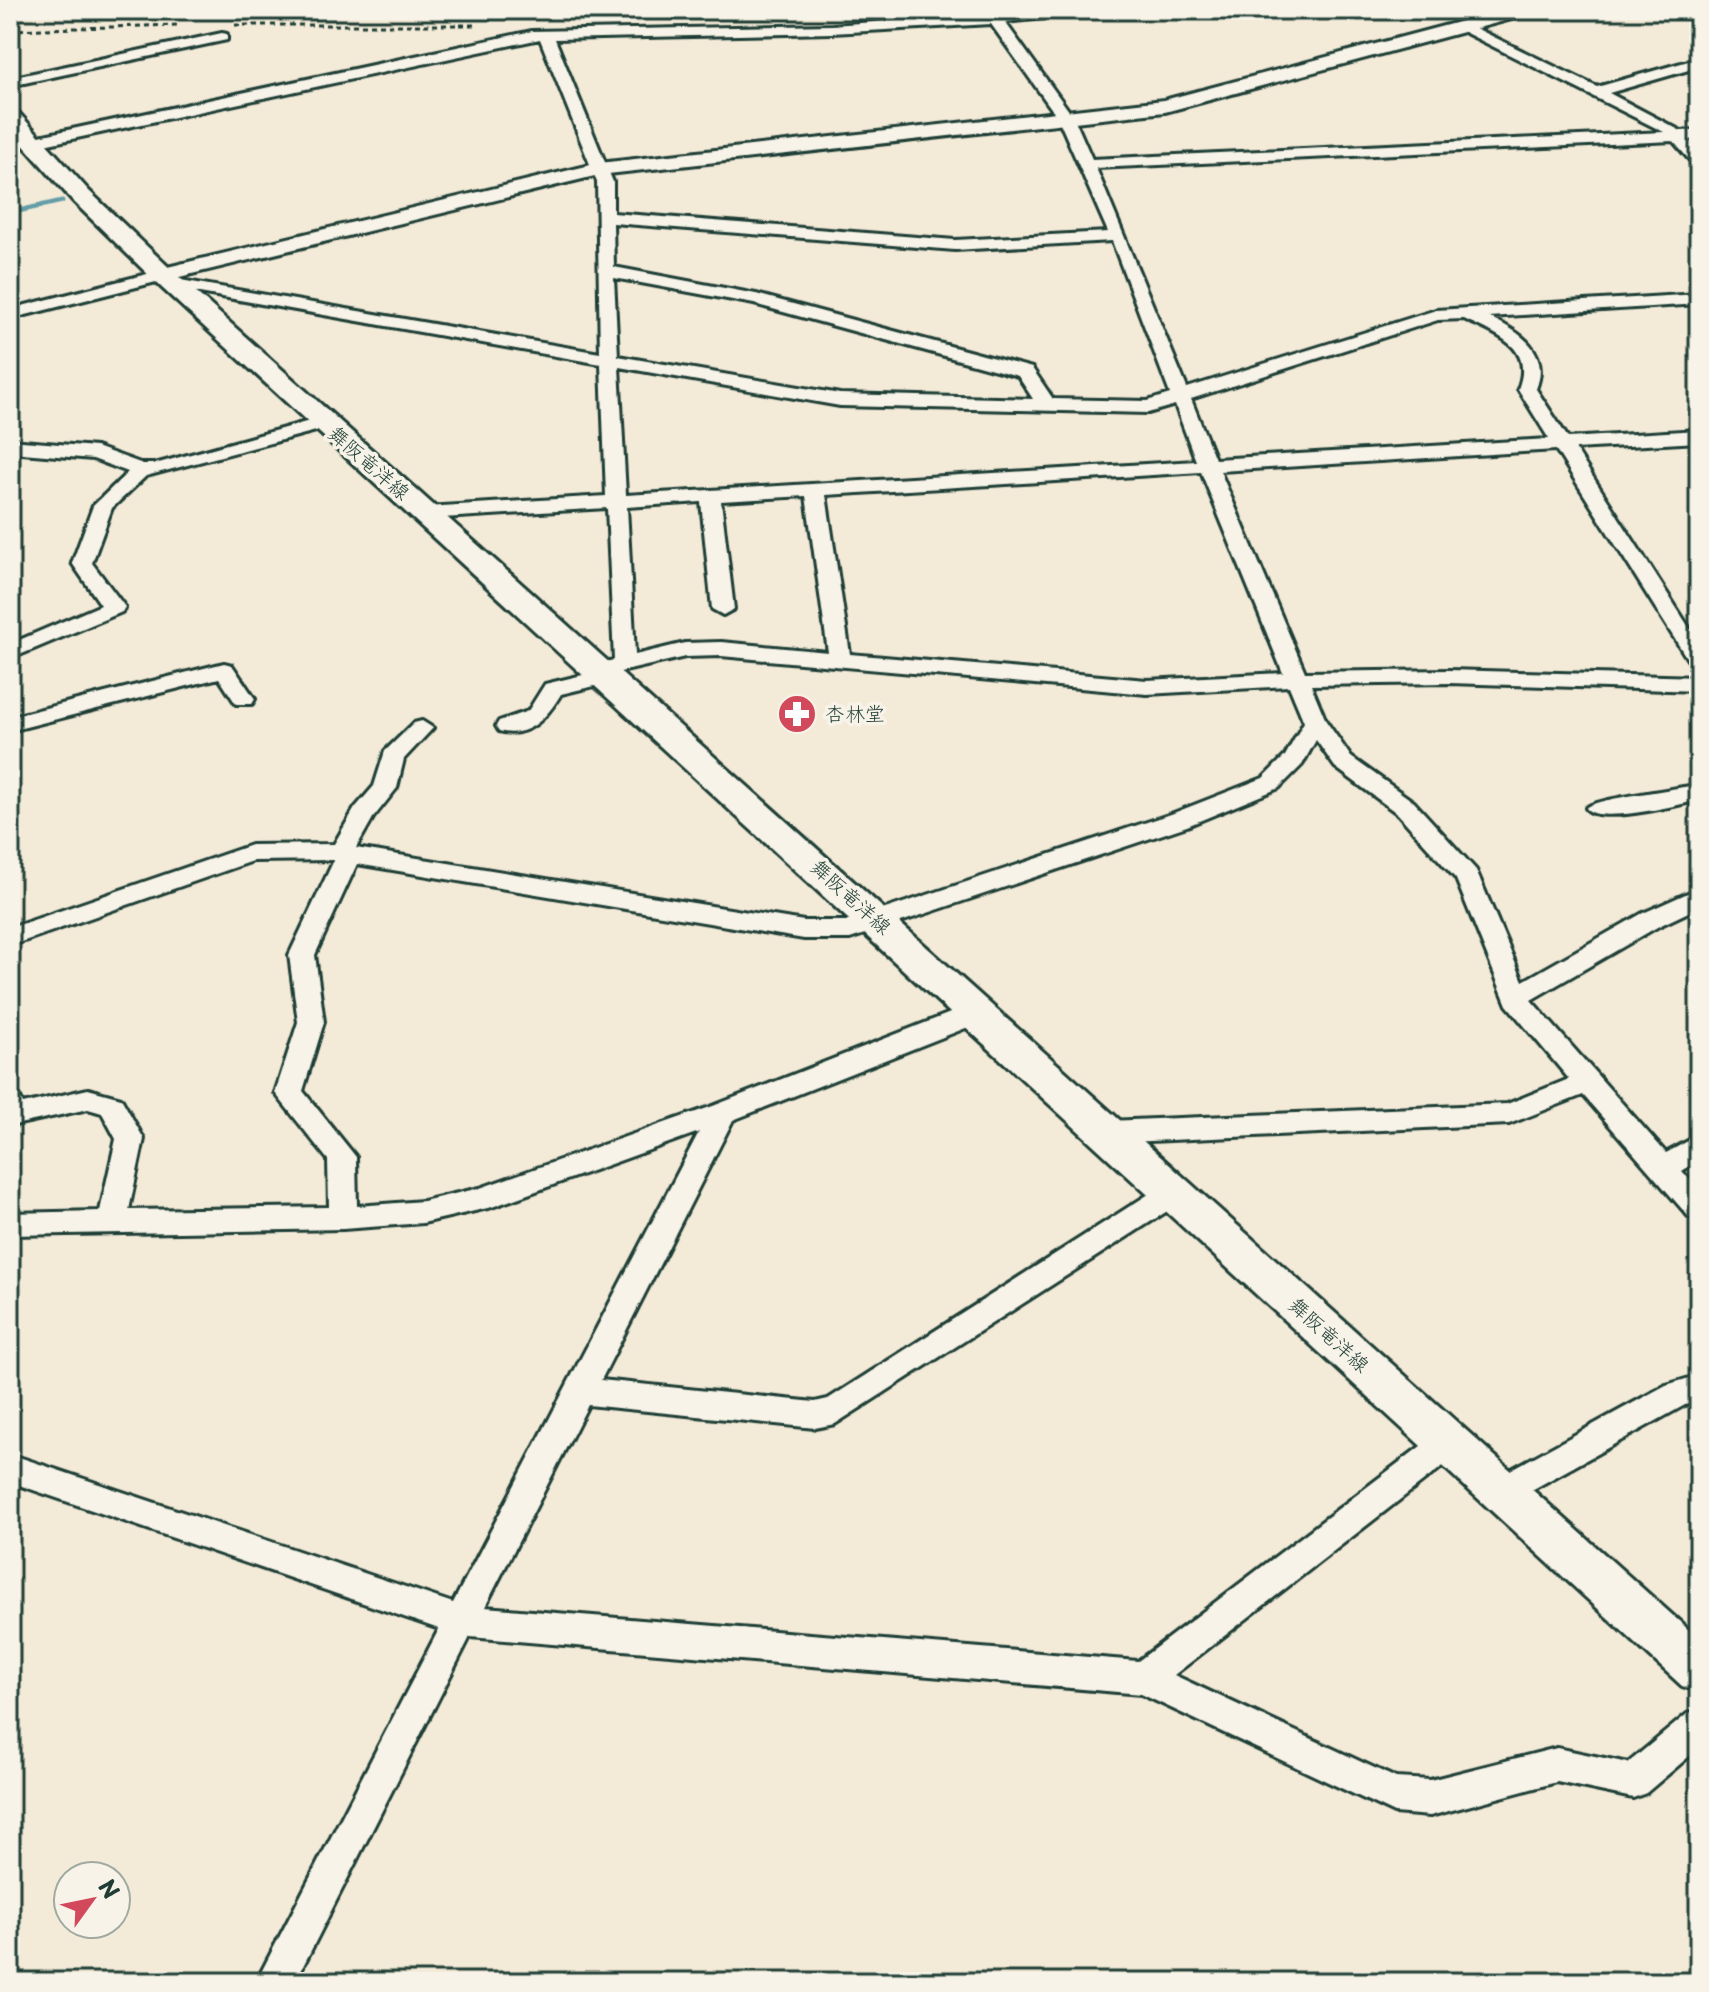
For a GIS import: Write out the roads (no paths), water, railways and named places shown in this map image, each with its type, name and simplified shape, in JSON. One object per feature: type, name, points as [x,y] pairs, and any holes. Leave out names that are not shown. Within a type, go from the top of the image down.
[{"type":"main road","name":"舞阪竜洋線","points":[[21,140],[324,423],[611,670],[977,1013],[1699,1670]]},
{"type":"street","points":[[21,140],[546,35],[832,29],[1085,10]]},
{"type":"street","points":[[10,314],[167,279],[599,169],[1165,106],[1524,10]]},
{"type":"street","points":[[995,19],[1066,118],[1118,236],[1208,466],[1315,722],[1343,762],[1406,808],[1467,876],[1520,1005],[1699,1209]]},
{"type":"street","points":[[1463,26],[1672,130],[1699,161]]},
{"type":"street","points":[[546,35],[605,182],[605,271],[617,501],[611,670]]},
{"type":"street","points":[[10,82],[222,37]]},
{"type":"street","points":[[1596,92],[1699,62]]},
{"type":"street","points":[[1085,164],[1699,135]]},
{"type":"street","points":[[605,217],[955,245],[1118,236]]},
{"type":"street","points":[[605,271],[756,299],[1025,372],[1047,405]]},
{"type":"street","points":[[167,279],[840,400],[1148,407],[1436,315],[1699,299]]},
{"type":"street","points":[[1463,311],[1528,348],[1535,364],[1535,376],[1527,389],[1699,660]]},
{"type":"street","points":[[10,446],[96,453],[141,470],[178,464],[324,423]]},
{"type":"street","points":[[426,513],[1699,436]]},
{"type":"street","points":[[10,652],[114,607],[82,563],[103,506],[141,470]]},
{"type":"street","points":[[815,490],[840,659]]},
{"type":"street","points":[[710,496],[723,609]]},
{"type":"street","points":[[507,726],[536,716],[553,689],[685,650],[840,659],[1147,687],[1211,688],[1297,679],[1442,677],[1699,684]]},
{"type":"street","points":[[10,724],[224,670],[244,699]]},
{"type":"street","points":[[10,937],[251,853],[290,849],[345,854],[831,933],[1179,820],[1271,783],[1294,760],[1315,722]]},
{"type":"street","points":[[343,1218],[342,1157],[289,1093],[311,1022],[302,955],[363,814],[385,788],[393,756],[422,728]]},
{"type":"street","points":[[1598,808],[1668,800],[1699,792]]},
{"type":"street","points":[[1516,997],[1650,920],[1699,897]]},
{"type":"street","points":[[10,1224],[343,1218],[423,1212],[482,1199],[723,1113],[977,1013]]},
{"type":"street","points":[[1108,1132],[1509,1114],[1588,1082]]},
{"type":"street","points":[[10,1105],[14,1117],[88,1099],[111,1105],[130,1139],[112,1222]]},
{"type":"street","points":[[275,1982],[723,1113]]},
{"type":"street","points":[[1664,1168],[1699,1146]]},
{"type":"street","points":[[580,1391],[815,1415],[835,1411],[1173,1193]]},
{"type":"street","points":[[1501,1491],[1677,1394],[1699,1388]]},
{"type":"street","points":[[1143,1678],[1449,1443]]},
{"type":"street","points":[[10,1468],[461,1621],[1143,1678],[1394,1795],[1430,1798],[1557,1765],[1633,1781],[1699,1726]]},
{"type":"waterway","points":[[10,213],[62,201]]},
{"type":"place","name":"杏林堂","points":[[797,714]]}]
